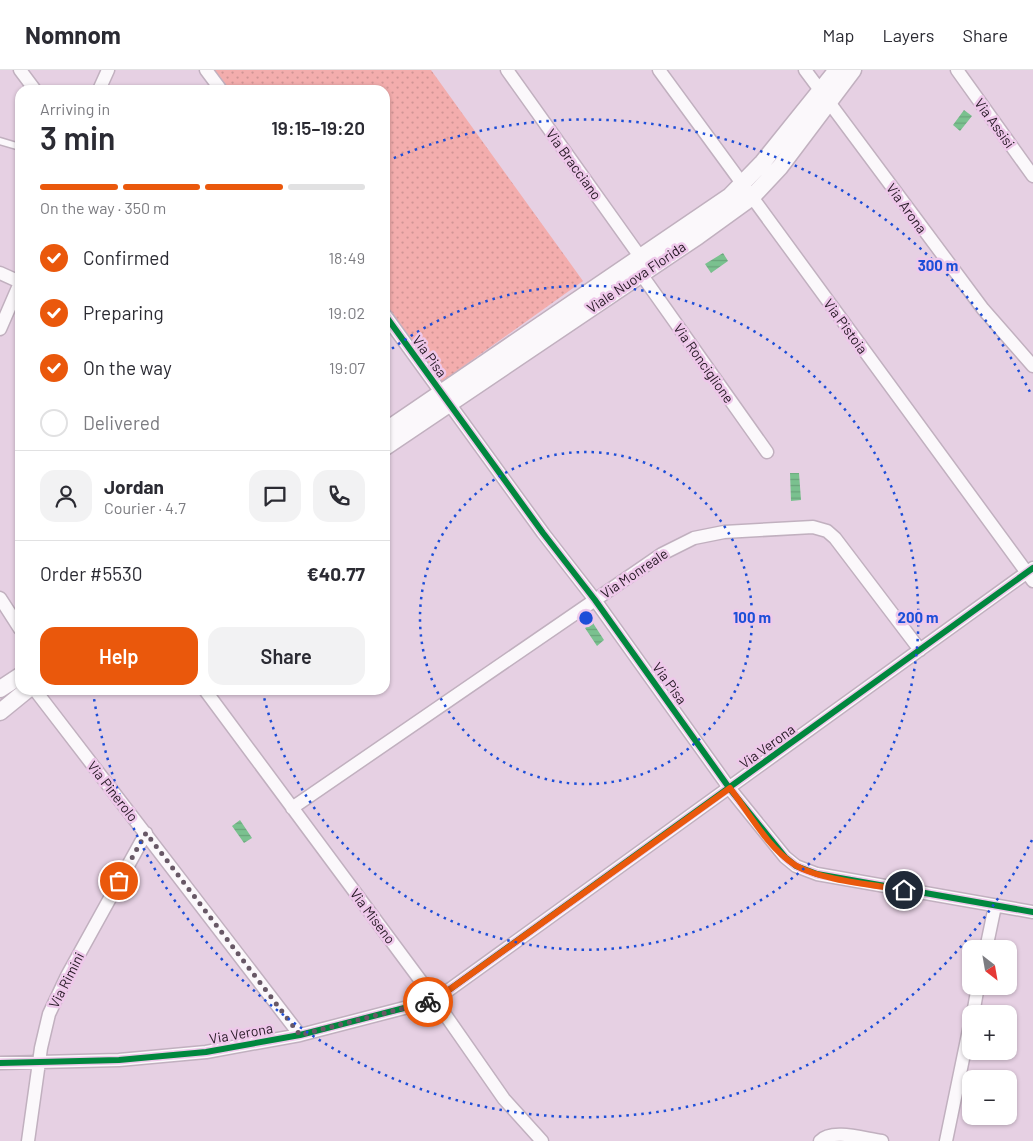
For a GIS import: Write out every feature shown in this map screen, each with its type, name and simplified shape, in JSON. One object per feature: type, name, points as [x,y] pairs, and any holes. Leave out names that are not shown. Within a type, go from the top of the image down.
[{"type":"street","points":[[20,70],[31,85]]},
{"type":"street","points":[[101,85],[108,70]]},
{"type":"street","points":[[206,70],[217,85]]},
{"type":"street","name":"Via Bracciano","points":[[507,70],[641,258]]},
{"type":"street","name":"Via Pistoia","points":[[659,70],[1031,574]]},
{"type":"street","name":"Via Arona","points":[[805,70],[982,309],[1033,366]]},
{"type":"street","name":"Viale Nuova Florida","points":[[824,96],[837,70]]},
{"type":"street","name":"Viale Nuova Florida","points":[[570,314],[641,274],[747,191],[824,96],[853,70]]},
{"type":"street","name":"Via Assisi","points":[[957,70],[1033,176]]},
{"type":"street","name":"Viale Nuova Florida","points":[[390,443],[446,398],[570,314],[641,258],[718,206],[747,191]]},
{"type":"street","points":[[641,258],[641,274]]},
{"type":"street","points":[[0,273],[15,280]]},
{"type":"street","name":"Via Ronciglione","points":[[641,274],[767,452]]},
{"type":"street","points":[[0,329],[15,294]]},
{"type":"street","name":"Via Pisa","points":[[390,322],[543,533],[595,600],[730,788],[777,849],[792,863],[804,870],[1033,912]]},
{"type":"street","name":"Viale Nuova Florida","points":[[390,429],[446,398]]},
{"type":"street","name":"Via Monreale","points":[[292,808],[662,554],[694,538],[724,532],[818,527],[833,536],[920,650]]},
{"type":"street","name":"Via Verona","points":[[0,1063],[184,1055],[300,1035],[435,1000],[920,650],[1031,574]]},
{"type":"street","points":[[0,598],[15,621]]},
{"type":"street","points":[[0,689],[15,679]]},
{"type":"street","points":[[0,712],[21,695]]},
{"type":"street","name":"Via Pinerolo","points":[[39,695],[300,1035]]},
{"type":"street","name":"Via Miseno","points":[[209,695],[435,1000],[504,1099],[542,1141]]},
{"type":"street","name":"Via Rimini","points":[[32,1140],[39,1062],[46,1026],[54,1002],[146,833]]},
{"type":"street","points":[[988,940],[995,906]]},
{"type":"street","points":[[946,1141],[963,1060]]},
{"type":"street","points":[[820,1141],[824,1137],[833,1135],[882,1141]]},
{"type":"lane","points":[[0,140],[15,145]]},
{"type":"shaded area","points":[[212,70],[431,70],[583,281],[440,383],[390,314],[390,85],[222,85]]},
{"type":"shaded area","points":[[964,110],[972,116],[960,131],[953,125]]},
{"type":"shaded area","points":[[723,253],[728,261],[711,273],[705,264]]},
{"type":"shaded area","points":[[790,473],[799,473],[801,500],[791,501]]},
{"type":"shaded area","points":[[593,623],[604,640],[597,646],[585,628]]},
{"type":"shaded area","points":[[240,820],[252,838],[244,843],[232,826]]},
{"type":"cycle path","points":[[390,322],[543,533],[595,600],[730,789],[785,857],[796,866],[817,874],[1033,912]]},
{"type":"cycle path","points":[[0,1063],[119,1060],[206,1052],[300,1035],[435,1000],[1033,568]]},
{"type":"way so far","points":[[119,881],[146,833],[300,1035],[428,1002]]},
{"type":"route","points":[[428,1002],[435,1000],[730,788],[777,849],[796,866],[817,874],[904,890]]}]
